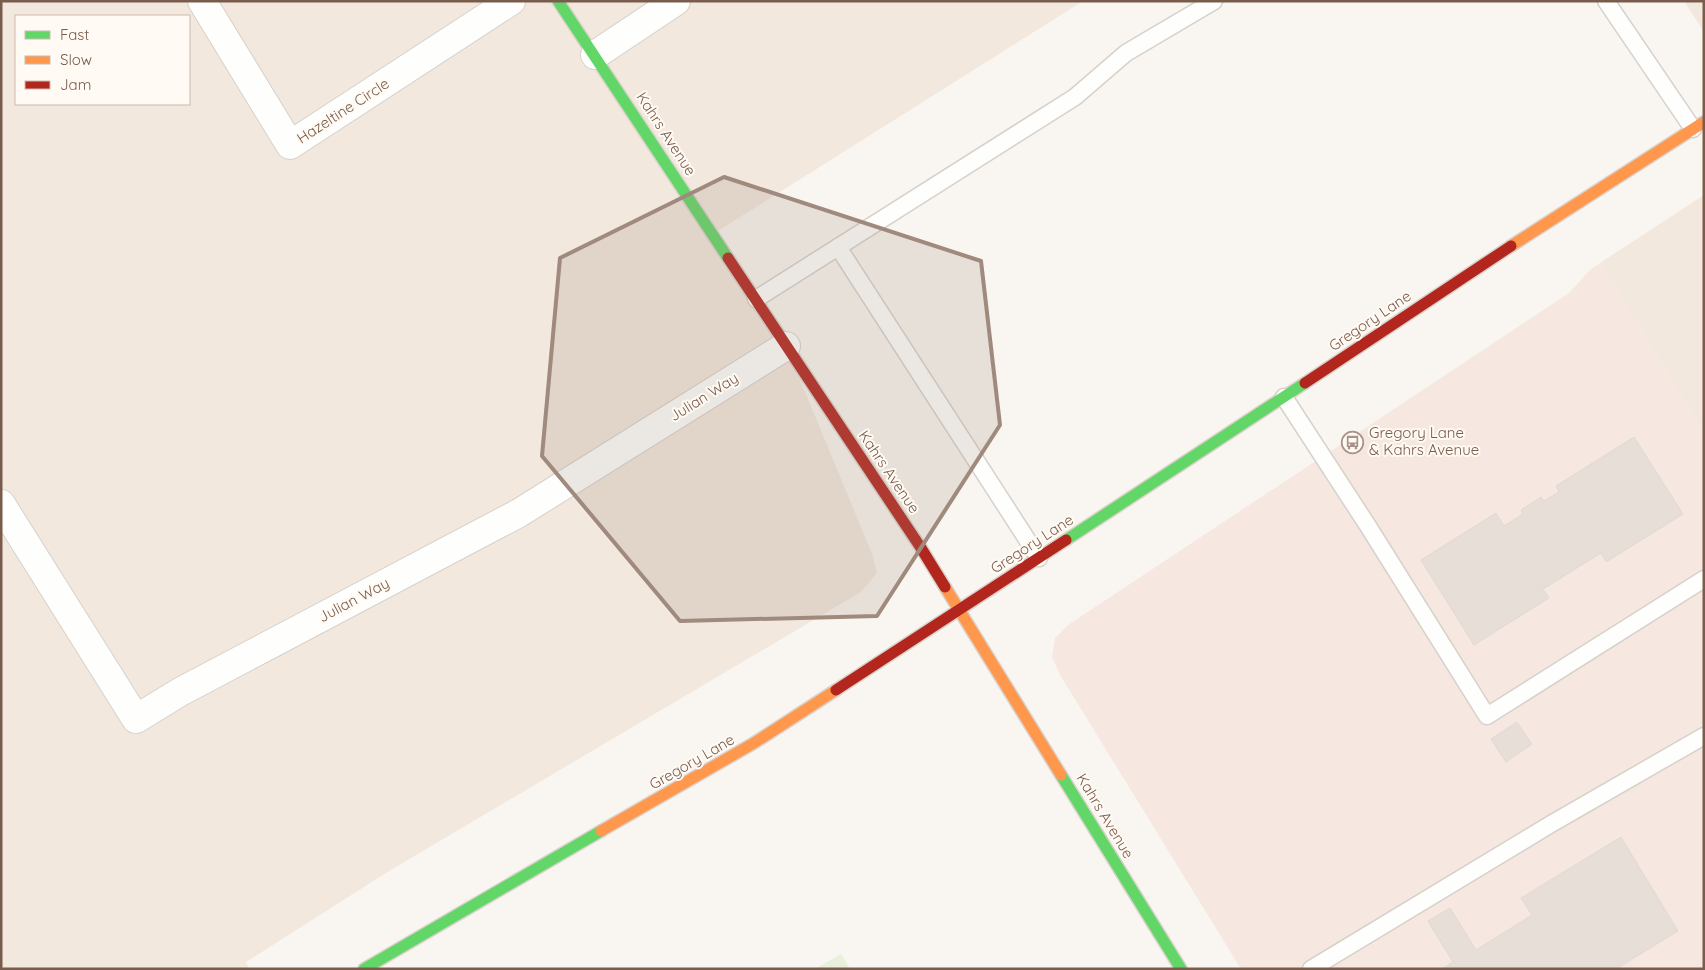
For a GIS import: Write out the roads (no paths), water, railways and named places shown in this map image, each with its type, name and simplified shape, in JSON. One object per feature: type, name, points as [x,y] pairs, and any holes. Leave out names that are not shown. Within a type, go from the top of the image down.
[{"type":"main road","name":"Kahrs Avenue","points":[[558,1],[595,54],[921,548],[1181,969]]},
{"type":"main road","name":"Gregory Lane","points":[[364,969],[754,743],[1284,397],[1475,269],[1698,126]]},
{"type":"street","name":"Hazeltine Circle","points":[[202,1],[290,145],[511,1]]},
{"type":"street","points":[[595,54],[676,1]]},
{"type":"street","name":"Julian Way","points":[[1,504],[136,719],[180,692],[519,514],[786,346]]},
{"type":"lane","points":[[756,299],[1075,97],[1126,53],[1214,1]]},
{"type":"lane","points":[[1606,1],[1698,126]]},
{"type":"lane","points":[[838,247],[1039,558]]},
{"type":"lane","points":[[1284,397],[1368,526],[1487,716],[1704,579]]},
{"type":"lane","points":[[1311,969],[1551,824],[1704,736]]},
{"type":"place","name":"Gregory Lane & Kahrs Avenue","points":[[1353,442]]}]
